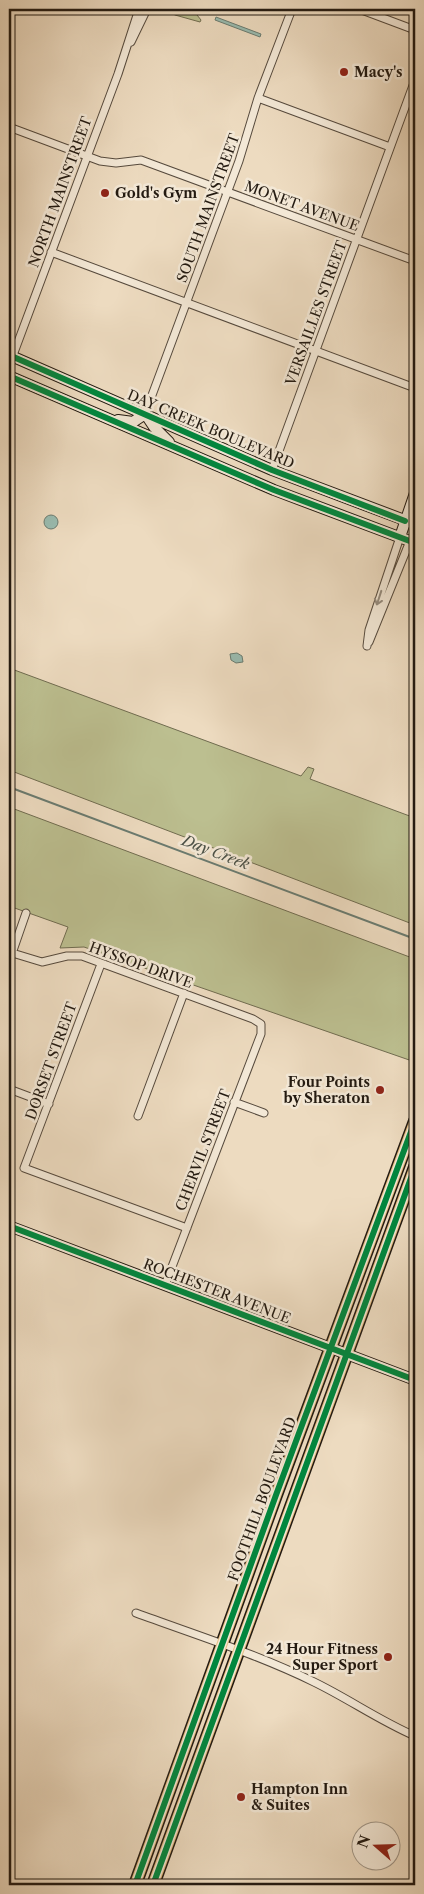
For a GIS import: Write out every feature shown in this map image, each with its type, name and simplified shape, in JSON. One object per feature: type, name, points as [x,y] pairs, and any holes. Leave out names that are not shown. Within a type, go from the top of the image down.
[{"type":"main road","name":"DAY CREEK BOULEVARD","points":[[10,359],[145,414],[272,470],[412,524]]},
{"type":"main road","points":[[9,376],[274,490],[413,542],[412,524],[415,493]]},
{"type":"main road","points":[[105,418],[134,422],[145,414],[154,427],[177,449]]},
{"type":"main road","points":[[400,537],[412,524]]},
{"type":"main road","name":"FOOTHILL BOULEVARD","points":[[135,1885],[330,1348],[415,1121]]},
{"type":"main road","points":[[153,1885],[415,1166]]},
{"type":"main road","name":"ROCHESTER AVENUE","points":[[9,1226],[415,1380]]},
{"type":"street","name":"NORTH MAINSTREET","points":[[10,359],[124,56],[139,9]]},
{"type":"street","name":"NORTH MAINSTREET","points":[[124,56],[147,9]]},
{"type":"street","name":"SOUTH MAINSTREET","points":[[145,414],[228,192],[258,98],[292,9]]},
{"type":"street","points":[[359,9],[415,30]]},
{"type":"street","name":"VERSAILLES STREET","points":[[272,470],[415,80]]},
{"type":"street","points":[[258,98],[390,147]]},
{"type":"street","name":"MONET AVENUE","points":[[9,128],[111,163],[141,160],[415,262]]},
{"type":"street","points":[[51,252],[415,388]]},
{"type":"street","points":[[400,537],[369,630],[367,646],[413,542]]},
{"type":"street","points":[[9,962],[10,953],[26,913]]},
{"type":"street","name":"HYSSOP DRIVE","points":[[10,953],[42,962],[74,956],[184,993],[253,1019],[261,1024]]},
{"type":"street","name":"DORSET STREET","points":[[101,964],[24,1168],[187,1228]]},
{"type":"street","points":[[138,1116],[184,993]]},
{"type":"street","name":"CHERVIL STREET","points":[[166,1285],[261,1034],[261,1024]]},
{"type":"street","points":[[9,1089],[49,1104]]},
{"type":"street","points":[[234,1102],[264,1113]]},
{"type":"street","points":[[136,1613],[271,1662],[316,1682],[389,1725],[415,1736]]},
{"type":"green space","points":[[165,9],[201,9],[197,15],[201,20],[200,22],[175,15]]},
{"type":"green space","points":[[9,668],[301,776],[308,767],[314,769],[310,779],[415,818],[415,925],[9,770]]},
{"type":"green space","points":[[9,807],[415,959],[415,1062],[84,947],[60,948],[68,927],[9,906]]},
{"type":"water","points":[[216,17],[261,34],[260,37],[215,20]]},
{"type":"water","points":[[51,515],[56,517],[58,522],[56,527],[51,529],[46,527],[44,522],[46,517]]},
{"type":"water","points":[[237,653],[242,656],[243,662],[236,663],[231,660],[230,654]]},
{"type":"waterway","name":"Day Creek","points":[[9,787],[415,939]]},
{"type":"cycle path","points":[[9,355],[272,470],[405,521]]},
{"type":"cycle path","points":[[9,376],[274,490],[415,543]]},
{"type":"cycle path","points":[[135,1885],[276,1495],[415,1121]]},
{"type":"cycle path","points":[[153,1885],[415,1167]]},
{"type":"cycle path","points":[[9,1226],[415,1380]]},
{"type":"place","name":"Macy's","points":[[344,72]]},
{"type":"place","name":"Gold's Gym","points":[[105,193]]},
{"type":"place","name":"Four Points by Sheraton","points":[[380,1090]]},
{"type":"place","name":"24 Hour Fitness Super Sport","points":[[388,1657]]},
{"type":"place","name":"Hampton Inn & Suites","points":[[241,1797]]}]
